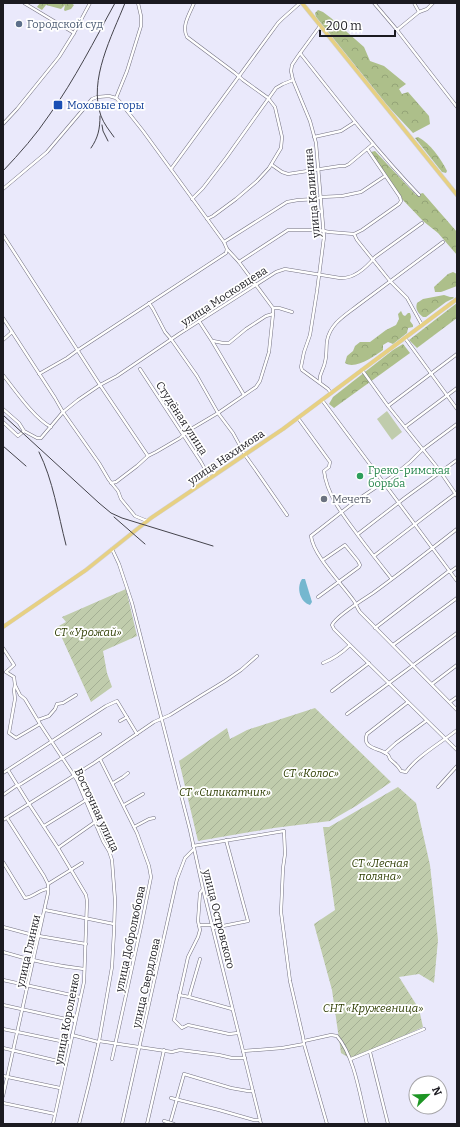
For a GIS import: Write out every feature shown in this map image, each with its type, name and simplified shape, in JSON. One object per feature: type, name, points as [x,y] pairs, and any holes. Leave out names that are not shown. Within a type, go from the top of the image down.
[{"type":"main road","points":[[301,3],[457,195]]},
{"type":"main road","name":"улица Нахимова","points":[[4,625],[80,574],[147,521],[298,418],[457,299]]},
{"type":"street","points":[[3,124],[55,62],[74,33],[90,3]]},
{"type":"street","points":[[116,98],[127,71],[141,26],[141,16],[138,3]]},
{"type":"street","points":[[194,3],[184,29],[186,35],[268,98],[274,105],[277,113],[283,141],[282,148],[272,165],[258,181],[236,199],[207,219]]},
{"type":"street","points":[[171,169],[278,23],[301,3]]},
{"type":"street","points":[[414,3],[419,12]]},
{"type":"street","points":[[397,30],[419,12],[427,9],[433,3]]},
{"type":"street","points":[[27,4],[74,33]]},
{"type":"street","points":[[376,4],[457,107]]},
{"type":"street","name":"улица Калинина","points":[[320,26],[291,68],[291,74],[310,121],[314,137],[321,197],[324,232],[320,275],[310,335],[304,352],[302,367],[302,370],[320,383]]},
{"type":"street","points":[[300,53],[373,144],[419,195]]},
{"type":"street","points":[[192,199],[226,158],[268,98],[280,85],[293,80]]},
{"type":"street","points":[[3,189],[47,152],[92,99],[102,96],[116,98],[171,169],[224,242],[227,249],[239,262],[272,308],[273,314],[269,352],[260,381],[256,387],[184,435],[148,456],[122,478],[111,483]]},
{"type":"street","points":[[314,137],[341,132],[355,122]]},
{"type":"street","points":[[272,165],[286,174],[347,166],[368,150],[373,144]]},
{"type":"street","points":[[239,262],[288,230],[320,230],[324,232],[354,234],[374,222],[400,202],[400,197],[368,150]]},
{"type":"street","points":[[224,242],[283,204],[298,200],[342,196],[361,192],[385,176]]},
{"type":"street","name":"улица Московцева","points":[[24,431],[34,437],[39,438],[43,436],[63,412],[78,400],[276,272],[283,269],[348,278],[356,274],[407,233],[422,223]]},
{"type":"street","points":[[354,234],[357,240],[390,281],[410,302],[422,325]]},
{"type":"street","points":[[3,236],[148,456]]},
{"type":"street","points":[[331,393],[320,383],[319,377],[325,363],[328,339],[332,328],[343,315],[444,242]]},
{"type":"street","points":[[39,374],[67,358],[223,255],[226,253],[227,249]]},
{"type":"street","points":[[149,303],[165,332],[172,339],[197,376],[218,413],[233,433],[244,455],[286,515]]},
{"type":"street","points":[[272,308],[280,308],[292,312]]},
{"type":"street","points":[[212,341],[229,343],[246,329],[266,316],[273,314]]},
{"type":"street","points":[[3,318],[63,412],[99,463],[107,478],[118,491],[121,499],[135,516],[147,521]]},
{"type":"street","points":[[199,321],[244,395]]},
{"type":"street","points":[[3,340],[12,332]]},
{"type":"street","points":[[404,338],[457,409]]},
{"type":"street","points":[[388,406],[457,354]]},
{"type":"street","points":[[131,366],[140,368],[139,364],[142,360]]},
{"type":"street","name":"Студёная улица","points":[[140,368],[210,478]]},
{"type":"street","points":[[362,370],[456,495],[422,518],[374,556]]},
{"type":"street","points":[[3,375],[31,410],[51,427]]},
{"type":"street","points":[[405,427],[457,388]]},
{"type":"street","points":[[322,400],[457,582]]},
{"type":"street","points":[[3,409],[20,423],[24,431],[18,436],[3,422]]},
{"type":"street","points":[[298,418],[330,462],[330,467],[324,471],[325,481],[334,499],[391,578]]},
{"type":"street","points":[[457,424],[422,450],[393,476],[382,482],[311,536],[315,548],[360,612],[457,710]]},
{"type":"street","points":[[358,534],[457,460]]},
{"type":"street","points":[[457,528],[337,618],[332,625],[334,629],[457,750]]},
{"type":"street","points":[[318,597],[360,565],[345,545],[323,560]]},
{"type":"street","name":"улица Островского","points":[[112,549],[120,564],[132,603],[194,847],[232,1010],[261,1124]]},
{"type":"street","points":[[375,628],[449,571],[457,567]]},
{"type":"street","points":[[393,646],[457,598]]},
{"type":"street","points":[[347,714],[457,633]]},
{"type":"street","points":[[323,663],[330,660],[350,645]]},
{"type":"street","name":"Восточная улица","points":[[3,648],[14,665],[6,672],[14,677],[15,685],[20,695],[25,699],[74,776],[112,860],[115,894],[112,967],[99,1041],[79,1124]]},
{"type":"street","points":[[3,820],[74,776],[137,734],[225,681],[257,656]]},
{"type":"street","points":[[332,691],[369,663]]},
{"type":"street","points":[[432,684],[457,664]]},
{"type":"street","points":[[15,685],[15,699],[9,733],[16,738],[40,724]]},
{"type":"street","points":[[38,720],[49,716],[57,704],[63,703],[76,695]]},
{"type":"street","points":[[450,702],[457,697]]},
{"type":"street","points":[[3,773],[106,706],[117,701],[137,734]]},
{"type":"street","points":[[408,702],[367,734],[366,737],[366,742],[370,747],[385,753],[398,765],[401,770],[406,772],[420,758],[457,730]]},
{"type":"street","points":[[120,721],[127,717]]},
{"type":"street","points":[[385,753],[426,721]]},
{"type":"street","points":[[3,795],[100,734]]},
{"type":"street","name":"улица Добролюбова","points":[[100,759],[124,805],[141,843],[149,866],[151,880],[112,1059]]},
{"type":"street","points":[[438,787],[457,766]]},
{"type":"street","name":"улица Короленко","points":[[8,770],[58,848],[86,895],[87,901],[84,982],[53,1124]]},
{"type":"street","points":[[113,783],[128,773]]},
{"type":"street","points":[[124,805],[143,794]]},
{"type":"street","points":[[44,826],[86,800]]},
{"type":"street","name":"улица Глинки","points":[[3,1096],[45,910],[48,889],[48,884],[44,876],[7,818]]},
{"type":"street","points":[[134,827],[154,818]]},
{"type":"street","points":[[58,848],[95,822]]},
{"type":"street","points":[[194,847],[226,840],[284,831],[285,854],[281,912],[290,980],[304,1044],[327,1124]]},
{"type":"street","points":[[199,925],[212,926],[248,921],[226,840]]},
{"type":"street","name":"улица Свердлова","points":[[122,1124],[177,879],[185,858],[194,847]]},
{"type":"street","points":[[3,862],[26,898],[29,898],[44,889],[48,889]]},
{"type":"street","points":[[48,884],[82,863]]},
{"type":"street","points":[[203,889],[200,893],[198,921],[200,930],[188,957],[174,1020],[182,1028],[188,1025],[229,1034],[238,1033]]},
{"type":"street","points":[[45,910],[114,924]]},
{"type":"street","points":[[3,927],[39,936],[86,944]]},
{"type":"street","points":[[3,952],[60,966],[84,969]]},
{"type":"street","points":[[189,997],[200,959]]},
{"type":"street","points":[[3,980],[80,996]]},
{"type":"street","points":[[179,996],[189,997],[232,1010]]},
{"type":"street","points":[[3,1005],[75,1021]]},
{"type":"street","points":[[3,1029],[70,1043]]},
{"type":"street","points":[[351,1059],[424,1029]]},
{"type":"street","points":[[72,1035],[99,1041],[172,1052],[177,1050],[208,1053],[232,1058],[245,1058]]},
{"type":"street","points":[[304,1041],[331,1035],[337,1036],[340,1039],[351,1059],[367,1124]]},
{"type":"street","points":[[243,1051],[282,1048],[304,1044]]},
{"type":"street","points":[[3,1048],[66,1063]]},
{"type":"street","points":[[147,1124],[164,1050]]},
{"type":"street","points":[[370,1052],[388,1124]]},
{"type":"street","points":[[170,1120],[184,1074],[231,1088],[253,1091]]},
{"type":"street","points":[[3,1076],[60,1088]]},
{"type":"street","points":[[171,1098],[254,1120],[260,1120]]},
{"type":"street","points":[[3,1103],[55,1114]]},
{"type":"street","points":[[164,1121],[174,1124]]},
{"type":"green space","points":[[40,3],[71,3],[74,5],[71,9],[65,11],[65,5],[61,9],[46,5],[42,10],[37,7]]},
{"type":"green space","points":[[318,10],[331,18],[364,47],[370,61],[384,66],[406,84],[399,89],[402,94],[408,92],[429,116],[430,124],[413,133],[386,104],[316,17],[315,13]]},
{"type":"green space","points":[[418,137],[427,143],[442,161],[447,171],[446,173],[442,172],[415,138]]},
{"type":"green space","points":[[375,151],[416,195],[423,193],[457,232],[457,255],[438,233],[423,221],[402,199],[371,152]]},
{"type":"green space","points":[[453,272],[457,274],[457,286],[441,292],[435,292],[434,287],[448,274]]},
{"type":"green space","points":[[444,295],[454,298],[426,317],[423,317],[418,312],[416,307],[417,303],[423,299]]},
{"type":"green space","points":[[457,303],[457,318],[417,348],[409,340]]},
{"type":"green space","points":[[401,311],[405,316],[410,313],[410,321],[413,327],[408,328],[407,333],[393,344],[388,342],[383,345],[383,350],[359,364],[349,365],[345,363],[347,356],[360,342],[370,342],[386,330],[396,325],[399,319],[398,314]]},
{"type":"green space","points":[[403,344],[410,353],[334,408],[329,404],[333,397],[393,350]]},
{"type":"green space","points":[[387,411],[402,432],[392,440],[377,419]]},
{"type":"green space","name":"СТ «Урожай»","points":[[126,589],[137,636],[103,651],[107,673],[112,687],[91,702],[57,627],[66,622],[62,617]]},
{"type":"green space","points":[[315,708],[391,782],[356,806],[330,821],[274,828],[198,841],[179,761],[227,728],[230,739],[247,730]]},
{"type":"green space","name":"СТ «Лесная поляна»","points":[[398,787],[416,803],[430,865],[438,940],[434,983],[419,974],[399,977],[419,1009],[423,1027],[351,1059],[341,1053],[332,990],[314,924],[335,910],[323,827],[329,827]]},
{"type":"water","points":[[302,579],[305,579],[312,602],[310,605],[301,598],[299,586]]},
{"type":"railway","points":[[3,171],[22,151],[45,122],[84,60],[115,3]]},
{"type":"railway","points":[[114,137],[101,116],[97,88],[103,58],[125,3]]},
{"type":"railway","points":[[91,148],[98,133],[100,116]]},
{"type":"railway","points":[[102,125],[108,141]]},
{"type":"railway","points":[[3,415],[111,513],[122,518],[213,546]]},
{"type":"railway","points":[[3,446],[26,466]]},
{"type":"railway","points":[[39,452],[52,486],[66,545]]},
{"type":"railway","points":[[114,517],[145,544]]},
{"type":"place","name":"Городской суд","points":[[19,24]]},
{"type":"place","name":"Моховые горы","points":[[58,105]]},
{"type":"place","name":"Греко-римская борьба","points":[[360,476]]},
{"type":"place","name":"Мечеть","points":[[324,499]]},
{"type":"park label","name":"СТ «Колос»","points":[[311,773]]},
{"type":"park label","name":"СТ «Силикатчик»","points":[[225,792]]},
{"type":"park label","name":"СНТ «Кружевница»","points":[[373,1008]]}]
